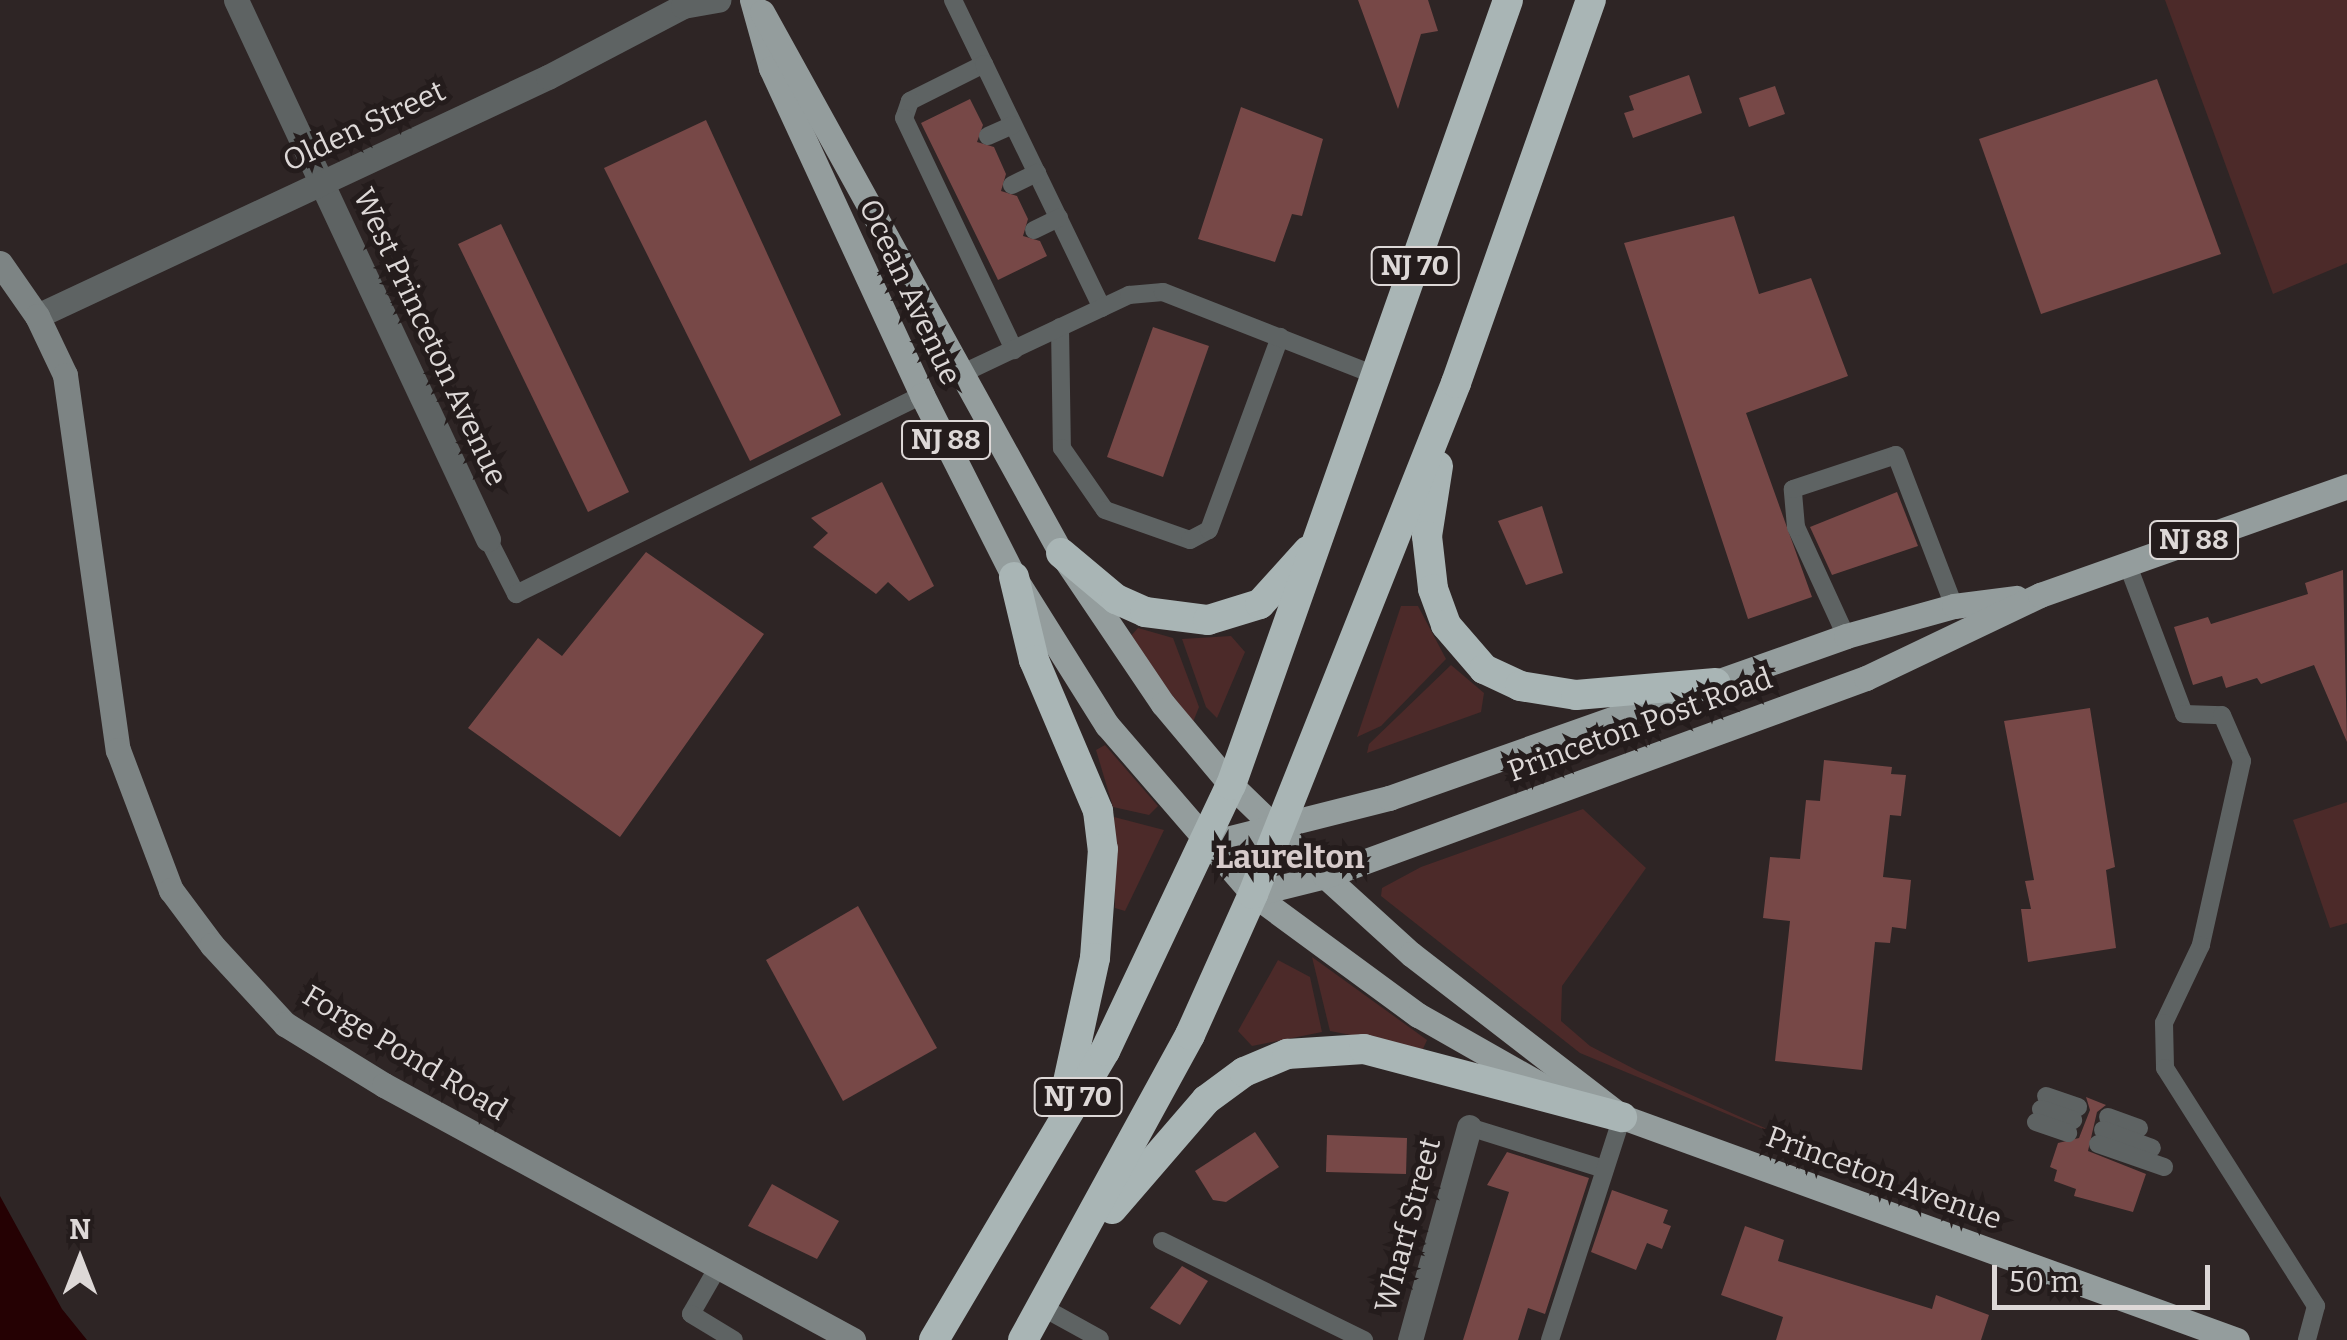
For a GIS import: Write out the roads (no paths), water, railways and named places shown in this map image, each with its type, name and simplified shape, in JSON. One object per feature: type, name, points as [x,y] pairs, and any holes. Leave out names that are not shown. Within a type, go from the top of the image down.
[{"type":"highway","name":"NJ 70","points":[[934,1340],[1055,1138],[1206,844],[1232,785],[1508,0]]},
{"type":"highway","name":"NJ 70","points":[[1023,1340],[1077,1249],[1190,1035],[1253,894],[1456,383],[1591,0]]},
{"type":"highway","points":[[1456,383],[1427,536],[1433,589],[1462,648],[1484,669],[1520,686],[1576,695],[1715,682]]},
{"type":"highway","points":[[1061,553],[1116,599],[1145,612],[1208,620],[1260,604],[1322,532]]},
{"type":"highway","points":[[1014,577],[1034,660],[1098,811],[1103,849],[1096,958],[1055,1138]]},
{"type":"highway","points":[[1077,1249],[1206,1100],[1244,1072],[1286,1054],[1364,1050],[1622,1117]]},
{"type":"main road","name":"Ocean Avenue","points":[[753,0],[792,56],[1061,553],[1162,704],[1232,785]]},
{"type":"main road","name":"Ocean Avenue","points":[[753,0],[771,68],[922,395],[1014,577],[1107,725],[1206,844]]},
{"type":"main road","name":"Princeton Post Road","points":[[1253,894],[1324,876],[1866,678],[2040,595],[2347,486]]},
{"type":"main road","name":"Princeton Post Road","points":[[1206,844],[1279,829],[1388,798],[1846,636],[1954,606],[2040,595]]},
{"type":"main road","name":"NJ 88","points":[[1232,785],[1279,829]]},
{"type":"main road","name":"Princeton Avenue","points":[[1279,829],[1324,876],[1411,954],[1622,1117]]},
{"type":"main road","name":"NJ 88","points":[[1206,844],[1253,894]]},
{"type":"main road","name":"Princeton Avenue","points":[[1253,894],[1480,1053],[1541,1086],[2237,1340]]},
{"type":"street","name":"West Princeton Avenue","points":[[236,0],[488,538]]},
{"type":"street","name":"Olden Street","points":[[37,316],[683,6],[718,0]]},
{"type":"street","name":"Forge Pond Road","points":[[0,263],[37,316],[65,375],[78,441],[118,750],[171,890],[286,1024],[384,1085],[853,1340]]},
{"type":"street","name":"Wharf Street","points":[[1410,1340],[1469,1126]]},
{"type":"lane","points":[[960,4],[984,64],[1102,308]]},
{"type":"lane","points":[[984,64],[910,101],[904,118],[934,165],[979,258],[1014,350]]},
{"type":"lane","points":[[988,136],[1013,124]]},
{"type":"lane","points":[[1012,185],[1037,172]]},
{"type":"lane","points":[[1034,230],[1058,218]]},
{"type":"lane","points":[[961,374],[1129,295],[1163,292],[1377,376]]},
{"type":"lane","points":[[1060,327],[1062,448],[1105,510],[1190,540],[1209,530],[1280,337]]},
{"type":"lane","points":[[488,538],[516,594],[922,395]]},
{"type":"lane","points":[[1846,636],[1796,528],[1794,489],[1896,455],[1954,606]]},
{"type":"lane","points":[[2128,563],[2184,714],[2222,715],[2242,761],[2201,945],[2164,1023],[2165,1068],[2316,1306],[2307,1340]]},
{"type":"lane","points":[[2041,1109],[2073,1120],[2041,1109]]},
{"type":"lane","points":[[1550,1340],[1622,1117]]},
{"type":"lane","points":[[1469,1126],[1604,1169]]},
{"type":"lane","points":[[2103,1130],[2139,1128]]},
{"type":"lane","points":[[2103,1130],[2152,1148]]},
{"type":"lane","points":[[2103,1130],[2164,1167]]},
{"type":"lane","points":[[1162,1242],[1364,1340]]},
{"type":"lane","points":[[718,1267],[692,1314],[734,1340]]},
{"type":"lane","points":[[1042,1307],[1100,1340]]},
{"type":"district","name":"Laurelton","points":[[1290,857]]}]
